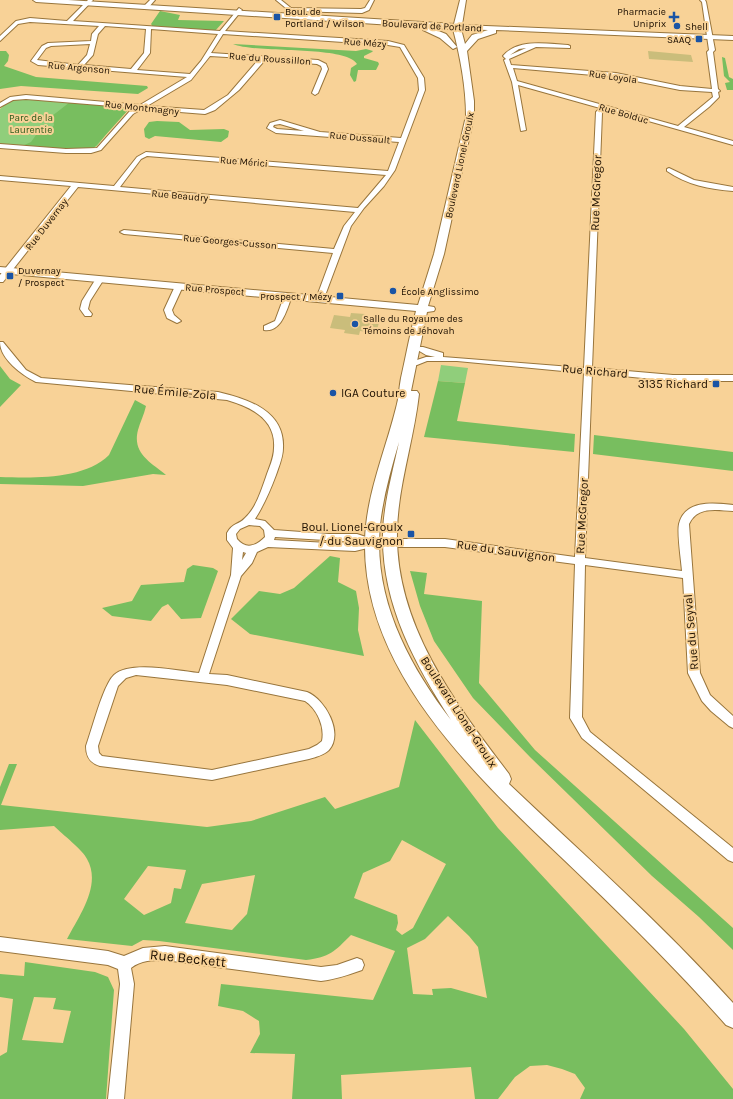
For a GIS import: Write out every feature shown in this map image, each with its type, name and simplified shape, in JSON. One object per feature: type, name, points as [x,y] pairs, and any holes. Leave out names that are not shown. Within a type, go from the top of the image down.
[{"type":"main road","name":"Boulevard de Portland","points":[[36,0],[149,4],[409,24],[449,23]]},
{"type":"main road","name":"Boulevard Lionel-Groulx","points":[[463,0],[457,25],[463,51],[465,75],[470,101],[470,116],[439,254],[438,274],[426,308],[403,408],[381,485],[372,543],[373,568],[384,616],[392,638],[410,672],[441,720],[477,763],[683,964],[733,1018]]},
{"type":"main road","name":"Boulevard de Portland","points":[[238,11],[289,11],[530,30],[707,35],[733,34]]},
{"type":"main road","name":"Boulevard Lionel-Groulx","points":[[449,23],[453,47],[465,75]]},
{"type":"main road","points":[[409,24],[437,32],[449,40],[453,47]]},
{"type":"main road","name":"Boulevard de Portland","points":[[457,25],[707,35],[733,38]]},
{"type":"main road","points":[[463,51],[472,39],[486,32],[499,30],[530,30]]},
{"type":"main road","name":"Rue Prospect","points":[[4,270],[426,308]]},
{"type":"main road","name":"Boulevard Lionel-Groulx","points":[[426,308],[417,364],[411,418],[392,511],[390,542],[394,583],[399,602],[414,641],[428,667],[488,758],[545,828]]},
{"type":"street","points":[[278,0],[289,11],[298,8],[362,11],[367,10],[372,0]]},
{"type":"street","points":[[680,128],[712,102],[716,97],[717,91],[710,52],[707,50],[704,2],[701,0]]},
{"type":"street","points":[[68,22],[87,1]]},
{"type":"street","points":[[0,146],[66,151],[95,150],[101,147],[127,117],[141,107],[180,85],[192,76],[238,11]]},
{"type":"street","name":"Rue Mézy","points":[[0,39],[16,23],[26,20],[388,43],[402,46],[423,82],[422,90],[390,173],[382,185],[359,210],[344,235],[320,299]]},
{"type":"street","points":[[79,67],[90,55],[95,34],[103,25]]},
{"type":"street","points":[[133,71],[146,53],[149,28]]},
{"type":"street","points":[[0,32],[7,32]]},
{"type":"street","name":"Rue Argenson","points":[[93,42],[50,44],[44,47],[34,60],[38,63],[192,76]]},
{"type":"street","points":[[523,130],[515,82],[509,66],[507,54],[513,49],[534,46],[568,47]]},
{"type":"street","name":"Rue du Roussillon","points":[[208,54],[313,61],[324,65],[325,71],[315,93]]},
{"type":"street","name":"Rue Montmagny","points":[[0,105],[12,98],[26,97],[194,113],[209,111],[242,86],[263,58]]},
{"type":"street","name":"Rue Loyola","points":[[509,66],[616,75],[680,88],[717,91]]},
{"type":"street","name":"Rue Bolduc","points":[[515,82],[733,143]]},
{"type":"street","name":"Rue McGregor","points":[[605,107],[599,112],[580,562],[576,712],[580,726],[586,735],[733,856]]},
{"type":"street","name":"Rue Dussault","points":[[319,134],[282,123],[274,123],[269,127],[274,130],[319,134],[402,140]]},
{"type":"street","name":"Rue Mérici","points":[[114,189],[138,158],[146,154],[390,173]]},
{"type":"street","points":[[669,170],[682,178],[703,185],[733,189]]},
{"type":"street","name":"Rue Beaudry","points":[[0,178],[359,210]]},
{"type":"street","name":"Rue Duvernay","points":[[0,280],[4,270],[76,185]]},
{"type":"street","name":"Rue Georges-Cusson","points":[[124,232],[337,251]]},
{"type":"street","points":[[88,314],[84,309],[85,304],[100,279]]},
{"type":"street","points":[[177,322],[170,316],[168,310],[179,286]]},
{"type":"street","points":[[267,328],[278,322],[288,296]]},
{"type":"street","name":"Rue Émile-Zola","points":[[0,344],[23,372],[39,380],[218,396],[241,401],[258,409],[271,421],[279,441],[277,456],[262,504],[262,523]]},
{"type":"street","name":"Rue Richard","points":[[420,349],[432,354],[457,359]]},
{"type":"street","name":"Rue Richard","points":[[417,364],[426,359],[457,359],[698,379],[733,378]]},
{"type":"street","name":"Rue Émile-Zola","points":[[248,522],[262,504]]},
{"type":"street","name":"Rue du Seyval","points":[[733,508],[705,506],[690,512],[686,517],[684,524],[694,673],[706,698],[715,708],[733,723]]},
{"type":"street","points":[[236,574],[248,560],[253,550],[269,538],[269,529],[262,523],[248,522],[238,525],[232,531],[231,540],[238,548],[253,550]]},
{"type":"street","name":"Rue du Sauvignon","points":[[269,538],[355,547],[372,543],[390,542],[445,543],[687,575]]},
{"type":"street","points":[[203,676],[236,574],[238,548]]},
{"type":"street","points":[[136,671],[203,676],[248,683],[313,700],[321,710],[329,735],[328,741],[320,750],[309,754],[212,775],[109,763],[95,759],[92,753],[92,746],[113,685],[119,676],[127,672],[136,671]]},
{"type":"street","points":[[0,944],[108,958],[118,961],[124,965],[127,984],[116,1099]]},
{"type":"street","name":"Rue Beckett","points":[[124,965],[138,954],[165,953],[322,974],[337,972],[357,965]]},
{"type":"green space","points":[[160,11],[180,15],[178,20],[224,21],[215,31],[153,27],[151,24]]},
{"type":"green space","points":[[233,44],[356,51],[366,49],[373,51],[364,56],[364,58],[378,62],[379,64],[376,70],[358,70],[356,81],[354,82],[350,75],[351,68],[357,64],[349,58],[336,54],[261,49]]},
{"type":"green space","points":[[0,51],[6,51],[9,55],[8,61],[4,66],[36,77],[147,86],[148,88],[138,94],[21,86],[0,89]]},
{"type":"green space","points":[[722,57],[725,58],[729,77],[733,79],[733,90],[727,90],[725,83],[730,82],[724,76]]},
{"type":"green space","name":"Parc de la Laurentie","points":[[17,99],[129,109],[117,120],[97,146],[89,149],[0,145],[0,109],[6,103]]},
{"type":"green space","points":[[70,102],[125,107],[129,109],[94,148],[72,150],[22,146],[31,142],[36,135],[35,133],[18,129],[22,127],[52,128],[54,125],[52,116]]},
{"type":"green space","points":[[149,122],[179,122],[190,130],[224,129],[229,131],[228,137],[221,142],[155,136],[149,139],[145,137],[144,129]]},
{"type":"green space","points":[[441,365],[468,368],[465,383],[438,381]]},
{"type":"green space","points":[[0,366],[10,379],[21,385],[0,407]]},
{"type":"green space","points":[[438,381],[465,383],[457,421],[575,434],[574,452],[424,437]]},
{"type":"green space","points":[[135,400],[146,406],[137,438],[140,451],[149,461],[166,475],[153,474],[83,486],[0,484],[0,477],[27,478],[58,476],[86,469],[98,463],[109,455]]},
{"type":"green space","points":[[594,435],[733,452],[733,471],[593,454]]},
{"type":"green space","points":[[330,556],[340,558],[338,582],[356,591],[359,608],[358,630],[364,656],[250,634],[231,619],[259,591],[280,594],[294,588]]},
{"type":"green space","points":[[193,565],[213,568],[218,571],[201,618],[181,619],[168,604],[162,607],[151,621],[112,616],[102,608],[132,601],[141,585],[184,582],[187,569]]},
{"type":"green space","points":[[410,571],[427,573],[424,594],[482,601],[479,683],[535,750],[733,928],[733,950],[699,917],[652,876],[530,757],[473,698],[434,641],[420,606]]},
{"type":"green space","points":[[415,720],[498,828],[684,1029],[733,1089],[733,1099],[580,1099],[585,1088],[575,1074],[547,1065],[530,1066],[515,1077],[498,1099],[475,1099],[471,1067],[341,1075],[342,1099],[292,1099],[295,1054],[250,1053],[260,1034],[259,1021],[243,1011],[218,1006],[221,984],[373,1000],[395,951],[351,935],[331,953],[306,960],[159,941],[143,940],[132,946],[67,939],[83,910],[90,890],[92,879],[91,869],[85,855],[54,826],[0,830],[0,787],[9,764],[17,764],[1,805],[207,827],[251,821],[325,797],[335,809],[399,787]],"holes":[[[402,840],[446,864],[413,928],[402,935],[396,930],[398,923],[397,915],[354,898],[363,873],[390,861]],[[148,866],[186,870],[181,889],[174,888],[171,903],[144,915],[124,899]],[[255,875],[247,914],[232,930],[185,923],[202,884]],[[448,916],[478,947],[487,998],[451,988],[432,989],[433,995],[413,994],[407,948],[425,939]]]},
{"type":"green space","points":[[25,962],[95,972],[108,977],[114,990],[106,1099],[0,1099],[0,1056],[7,1052],[13,999],[0,997],[0,974],[24,976]],"holes":[[[34,997],[56,998],[53,1009],[71,1011],[63,1043],[22,1040]]]},
{"type":"building","points":[[648,51],[691,55],[693,62],[649,59]]},
{"type":"building","name":"Salle du Royaume des Témoins de Jéhovah","points":[[351,313],[365,314],[364,318],[380,319],[376,333],[360,331],[359,335],[344,333],[345,330],[330,328],[334,315],[350,317]]},
{"type":"place","name":"Boul. de Portland / Wilson","points":[[277,17]]},
{"type":"place","name":"Pharmacie Uniprix","points":[[674,17]]},
{"type":"place","name":"Shell","points":[[677,26]]},
{"type":"place","name":"SAAQ","points":[[699,39]]},
{"type":"place","name":"Duvernay / Prospect","points":[[10,276]]},
{"type":"place","name":"École Anglissimo","points":[[393,291]]},
{"type":"place","name":"Prospect / Mézy","points":[[340,296]]},
{"type":"place","name":"Salle du Royaume des Témoins de Jéhovah","points":[[355,324]]},
{"type":"place","name":"3135 Richard","points":[[716,384]]},
{"type":"place","name":"IGA Couture","points":[[333,393]]},
{"type":"place","name":"Boul. Lionel-Groulx / du Sauvignon","points":[[411,534]]}]
